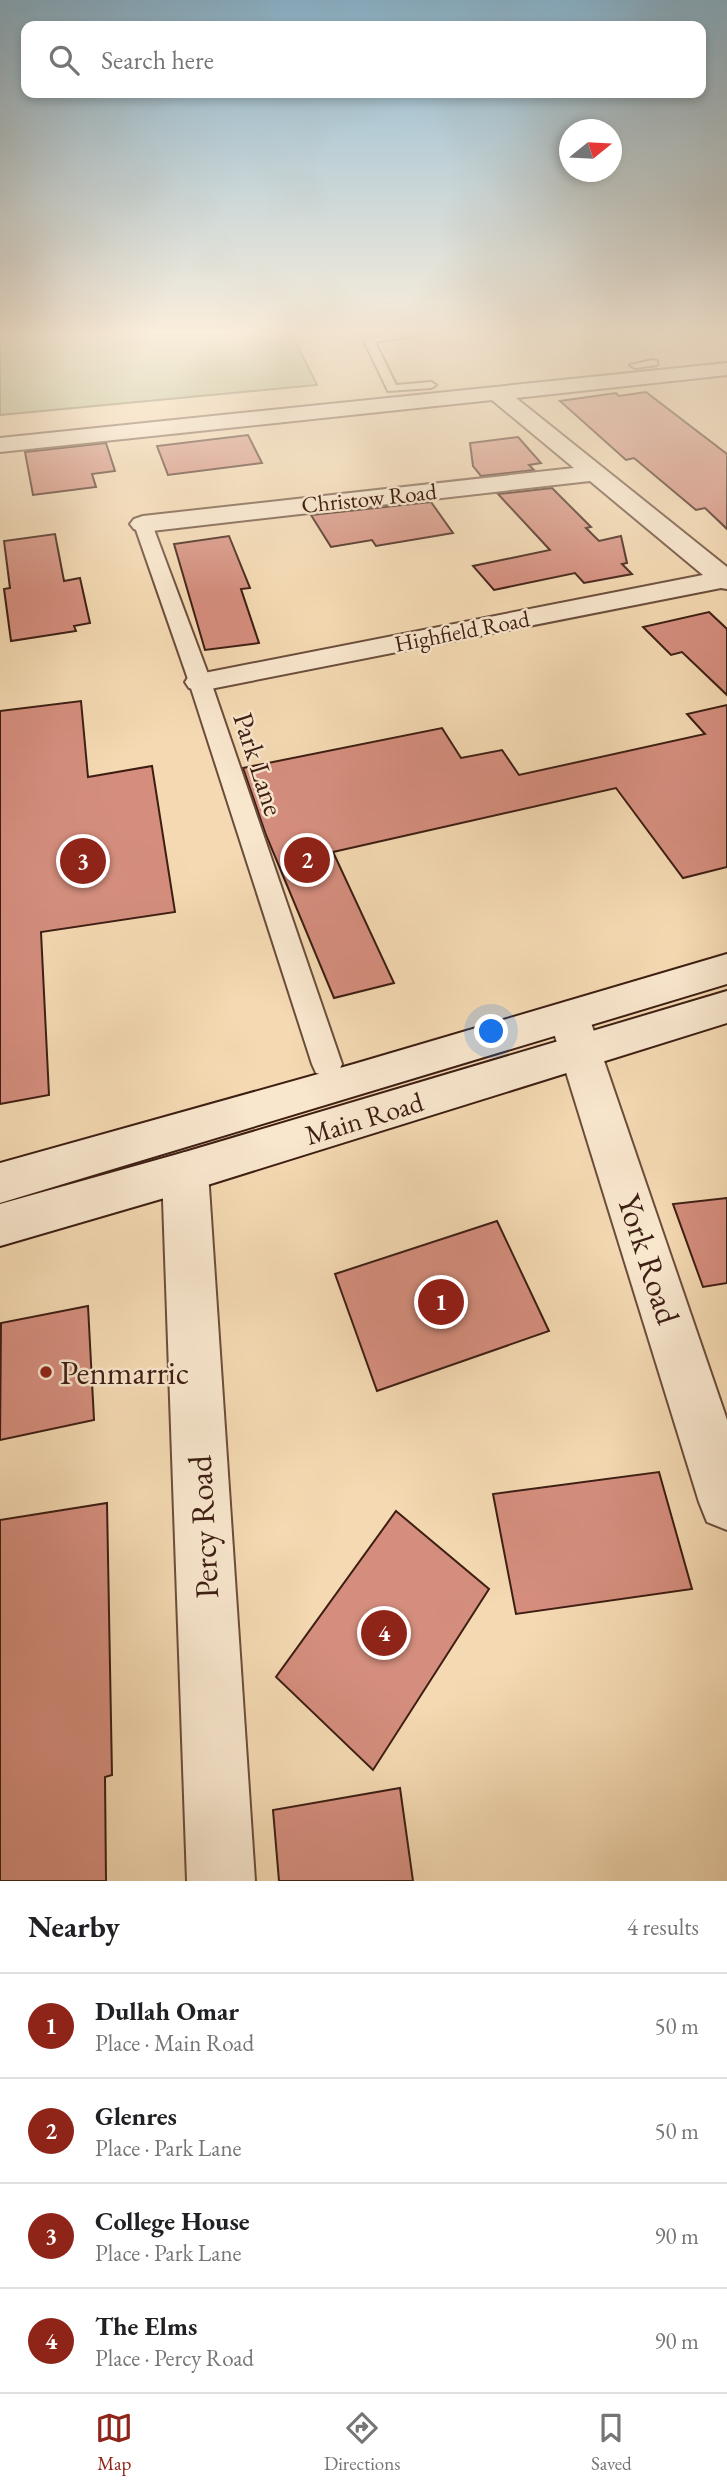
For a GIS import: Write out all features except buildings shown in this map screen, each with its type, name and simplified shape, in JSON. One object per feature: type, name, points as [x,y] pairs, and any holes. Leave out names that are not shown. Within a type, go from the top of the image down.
[{"type":"street","points":[[0,445],[212,419]]},
{"type":"street","points":[[529,419],[726,580]]},
{"type":"street","name":"Christow Road","points":[[143,524],[595,473]]},
{"type":"street","name":"Park Lane","points":[[143,524],[200,682],[327,1064]]},
{"type":"street","name":"Highfield Road","points":[[200,682],[726,580]]},
{"type":"street","name":"Main Road","points":[[0,1225],[185,1172],[575,1035],[727,969]]},
{"type":"street","name":"Main Road","points":[[0,1183],[575,1035],[727,1007]]},
{"type":"street","name":"York Road","points":[[575,1035],[727,1502]]},
{"type":"street","name":"Percy Road","points":[[185,1172],[221,1881]]},
{"type":"place","name":"Glenres","points":[[307,860]]},
{"type":"place","name":"College House","points":[[83,861]]},
{"type":"place","name":"Dullah Omar","points":[[441,1302]]},
{"type":"place","name":"Penmarric","points":[[46,1372]]},
{"type":"place","name":"The Elms","points":[[384,1633]]}]
